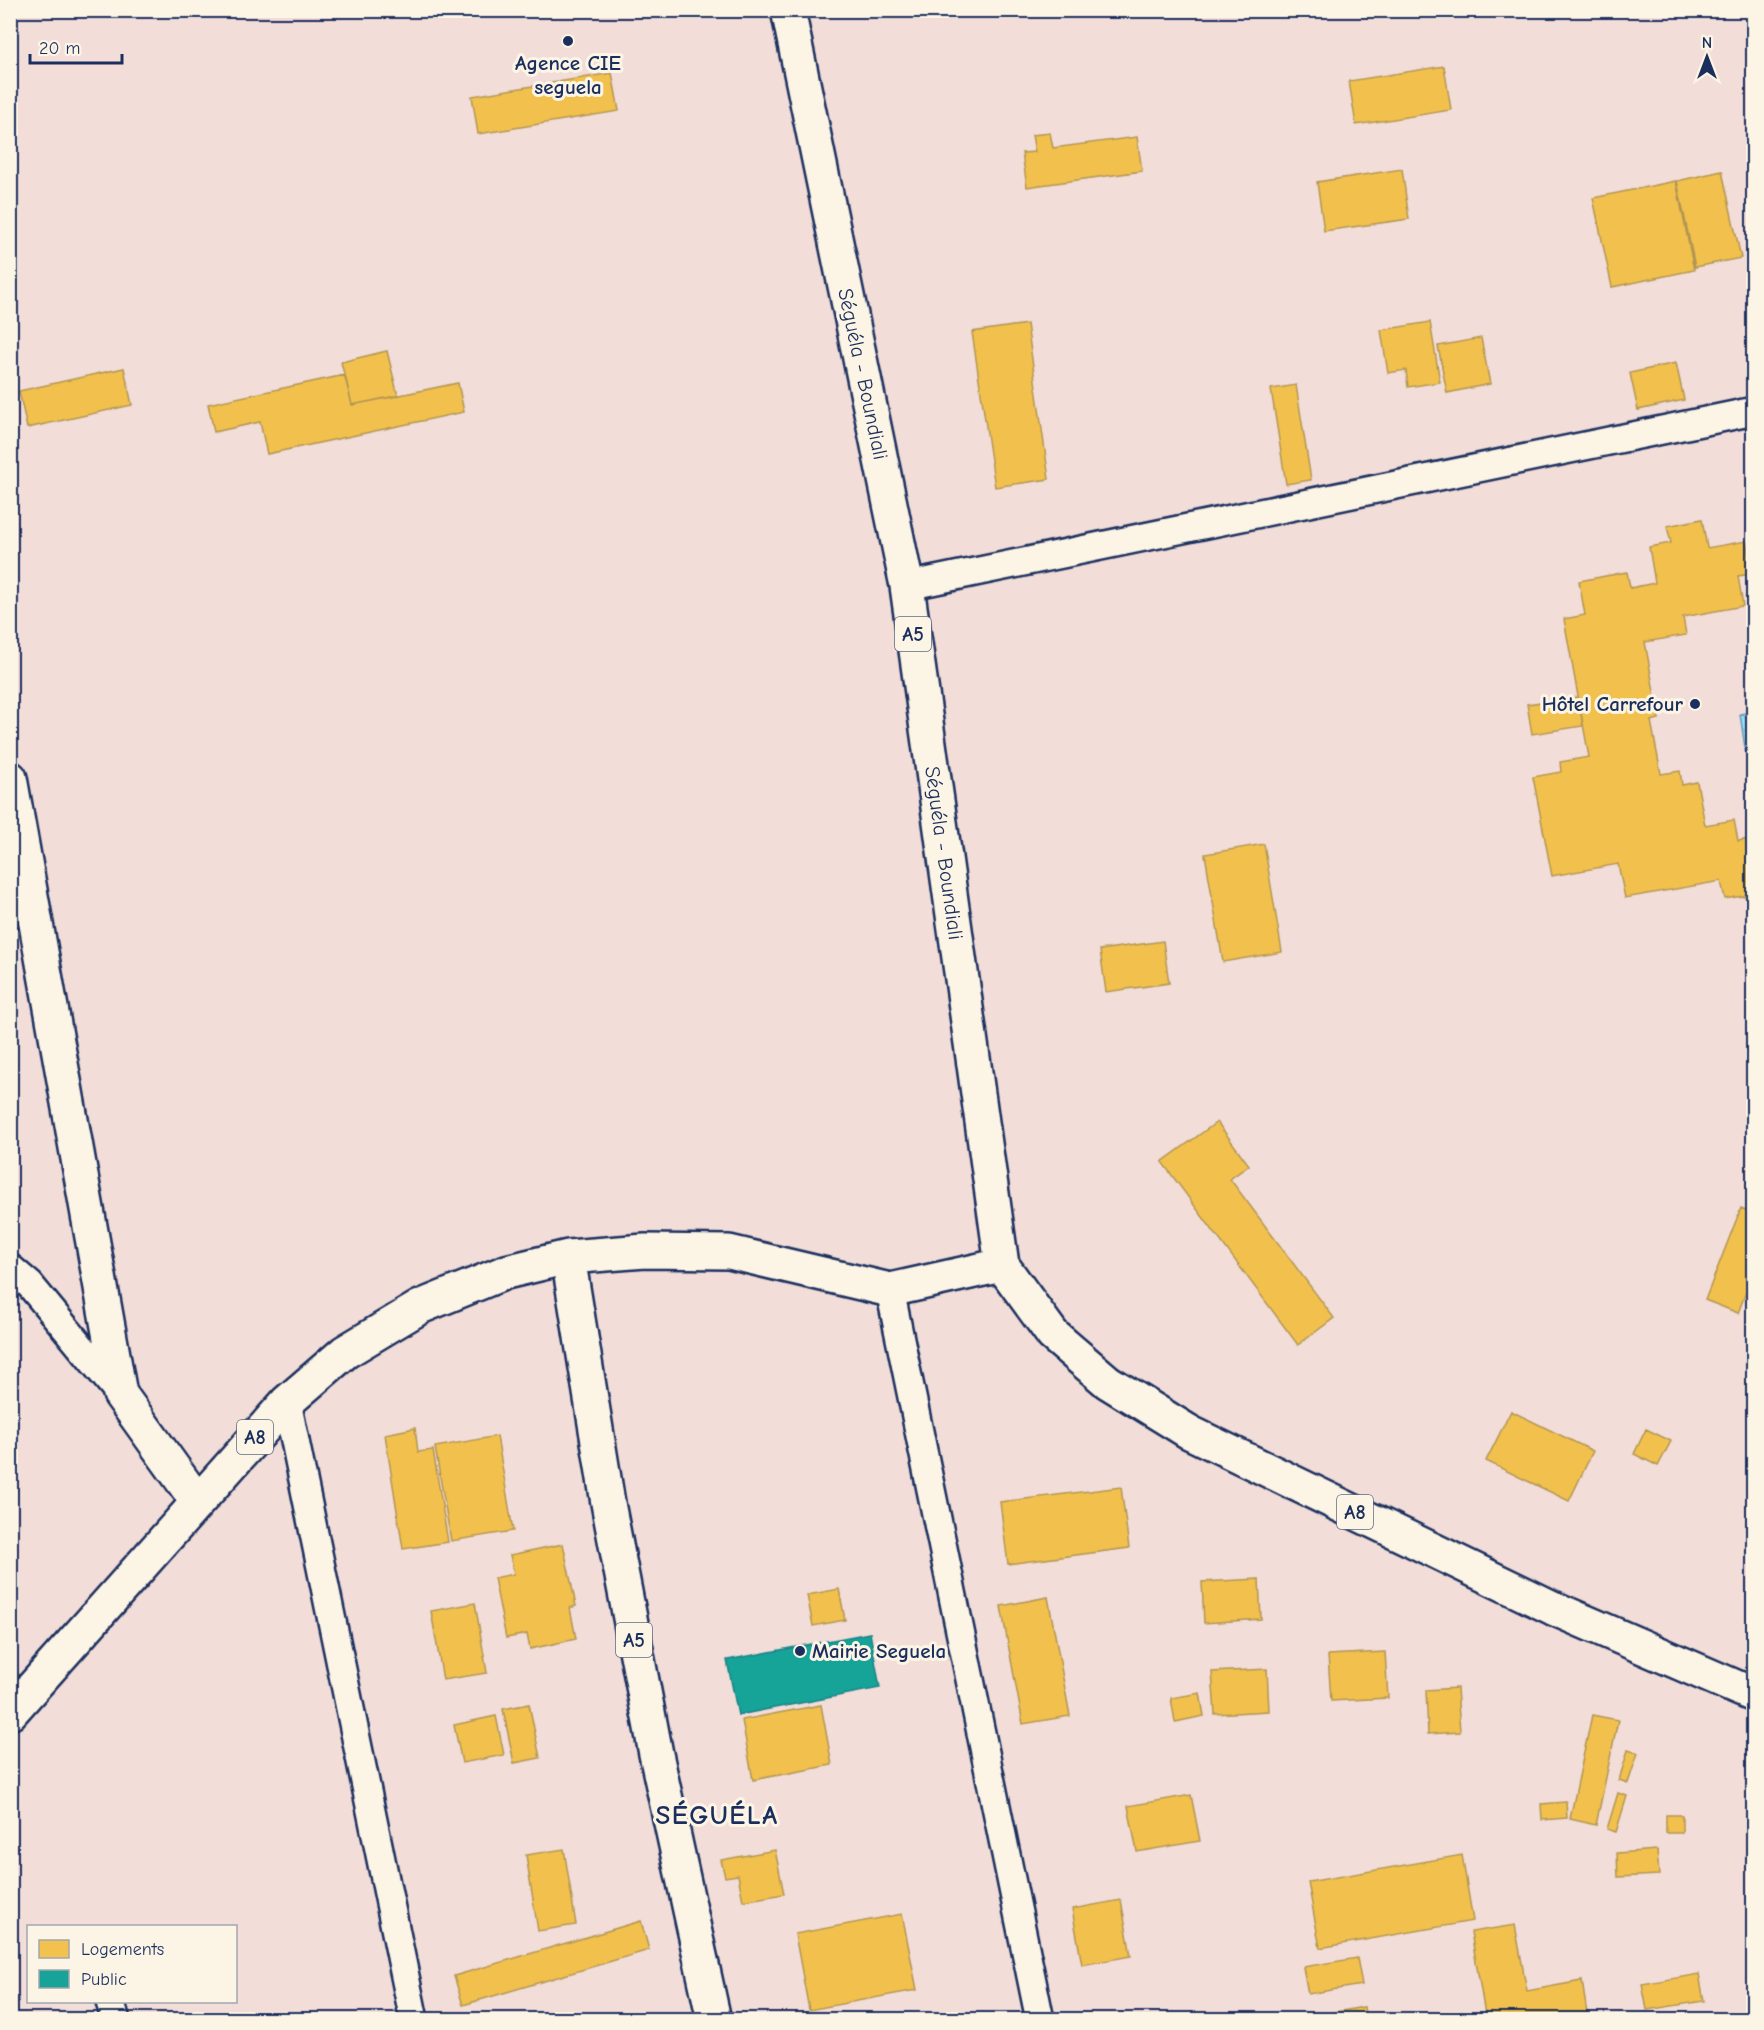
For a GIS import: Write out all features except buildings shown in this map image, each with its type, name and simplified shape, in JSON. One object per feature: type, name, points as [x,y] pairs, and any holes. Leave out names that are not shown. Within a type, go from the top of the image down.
[{"type":"main road","name":"Séguéla - Boundiali","points":[[788,10],[907,586],[1002,1265]]},
{"type":"main road","points":[[10,778],[120,1394],[197,1501]]},
{"type":"main road","points":[[568,1257],[645,1251],[729,1252],[890,1290],[1002,1265]]},
{"type":"main road","name":"A8","points":[[10,1713],[287,1402],[345,1352],[420,1306],[506,1272],[568,1257]]},
{"type":"main road","name":"A5","points":[[568,1257],[608,1503],[656,1754],[714,2019]]},
{"type":"main road","name":"A8","points":[[1002,1265],[1053,1335],[1108,1382],[1190,1431],[1553,1608],[1754,1695]]},
{"type":"street","points":[[907,586],[1754,411]]},
{"type":"street","points":[[17,1281],[120,1394]]},
{"type":"street","points":[[890,1290],[1040,2019]]},
{"type":"street","points":[[287,1402],[414,2019]]},
{"type":"street","points":[[111,2003],[116,2019]]},
{"type":"water","points":[[1754,712],[1753,802],[1740,714]]},
{"type":"place","name":"Agence CIE seguela","points":[[568,41]]},
{"type":"place","name":"Hôtel Carrefour","points":[[1695,704]]},
{"type":"place","name":"Mairie Seguela","points":[[800,1651]]},
{"type":"district","name":"SÉGUÉLA","points":[[717,1815]]}]
